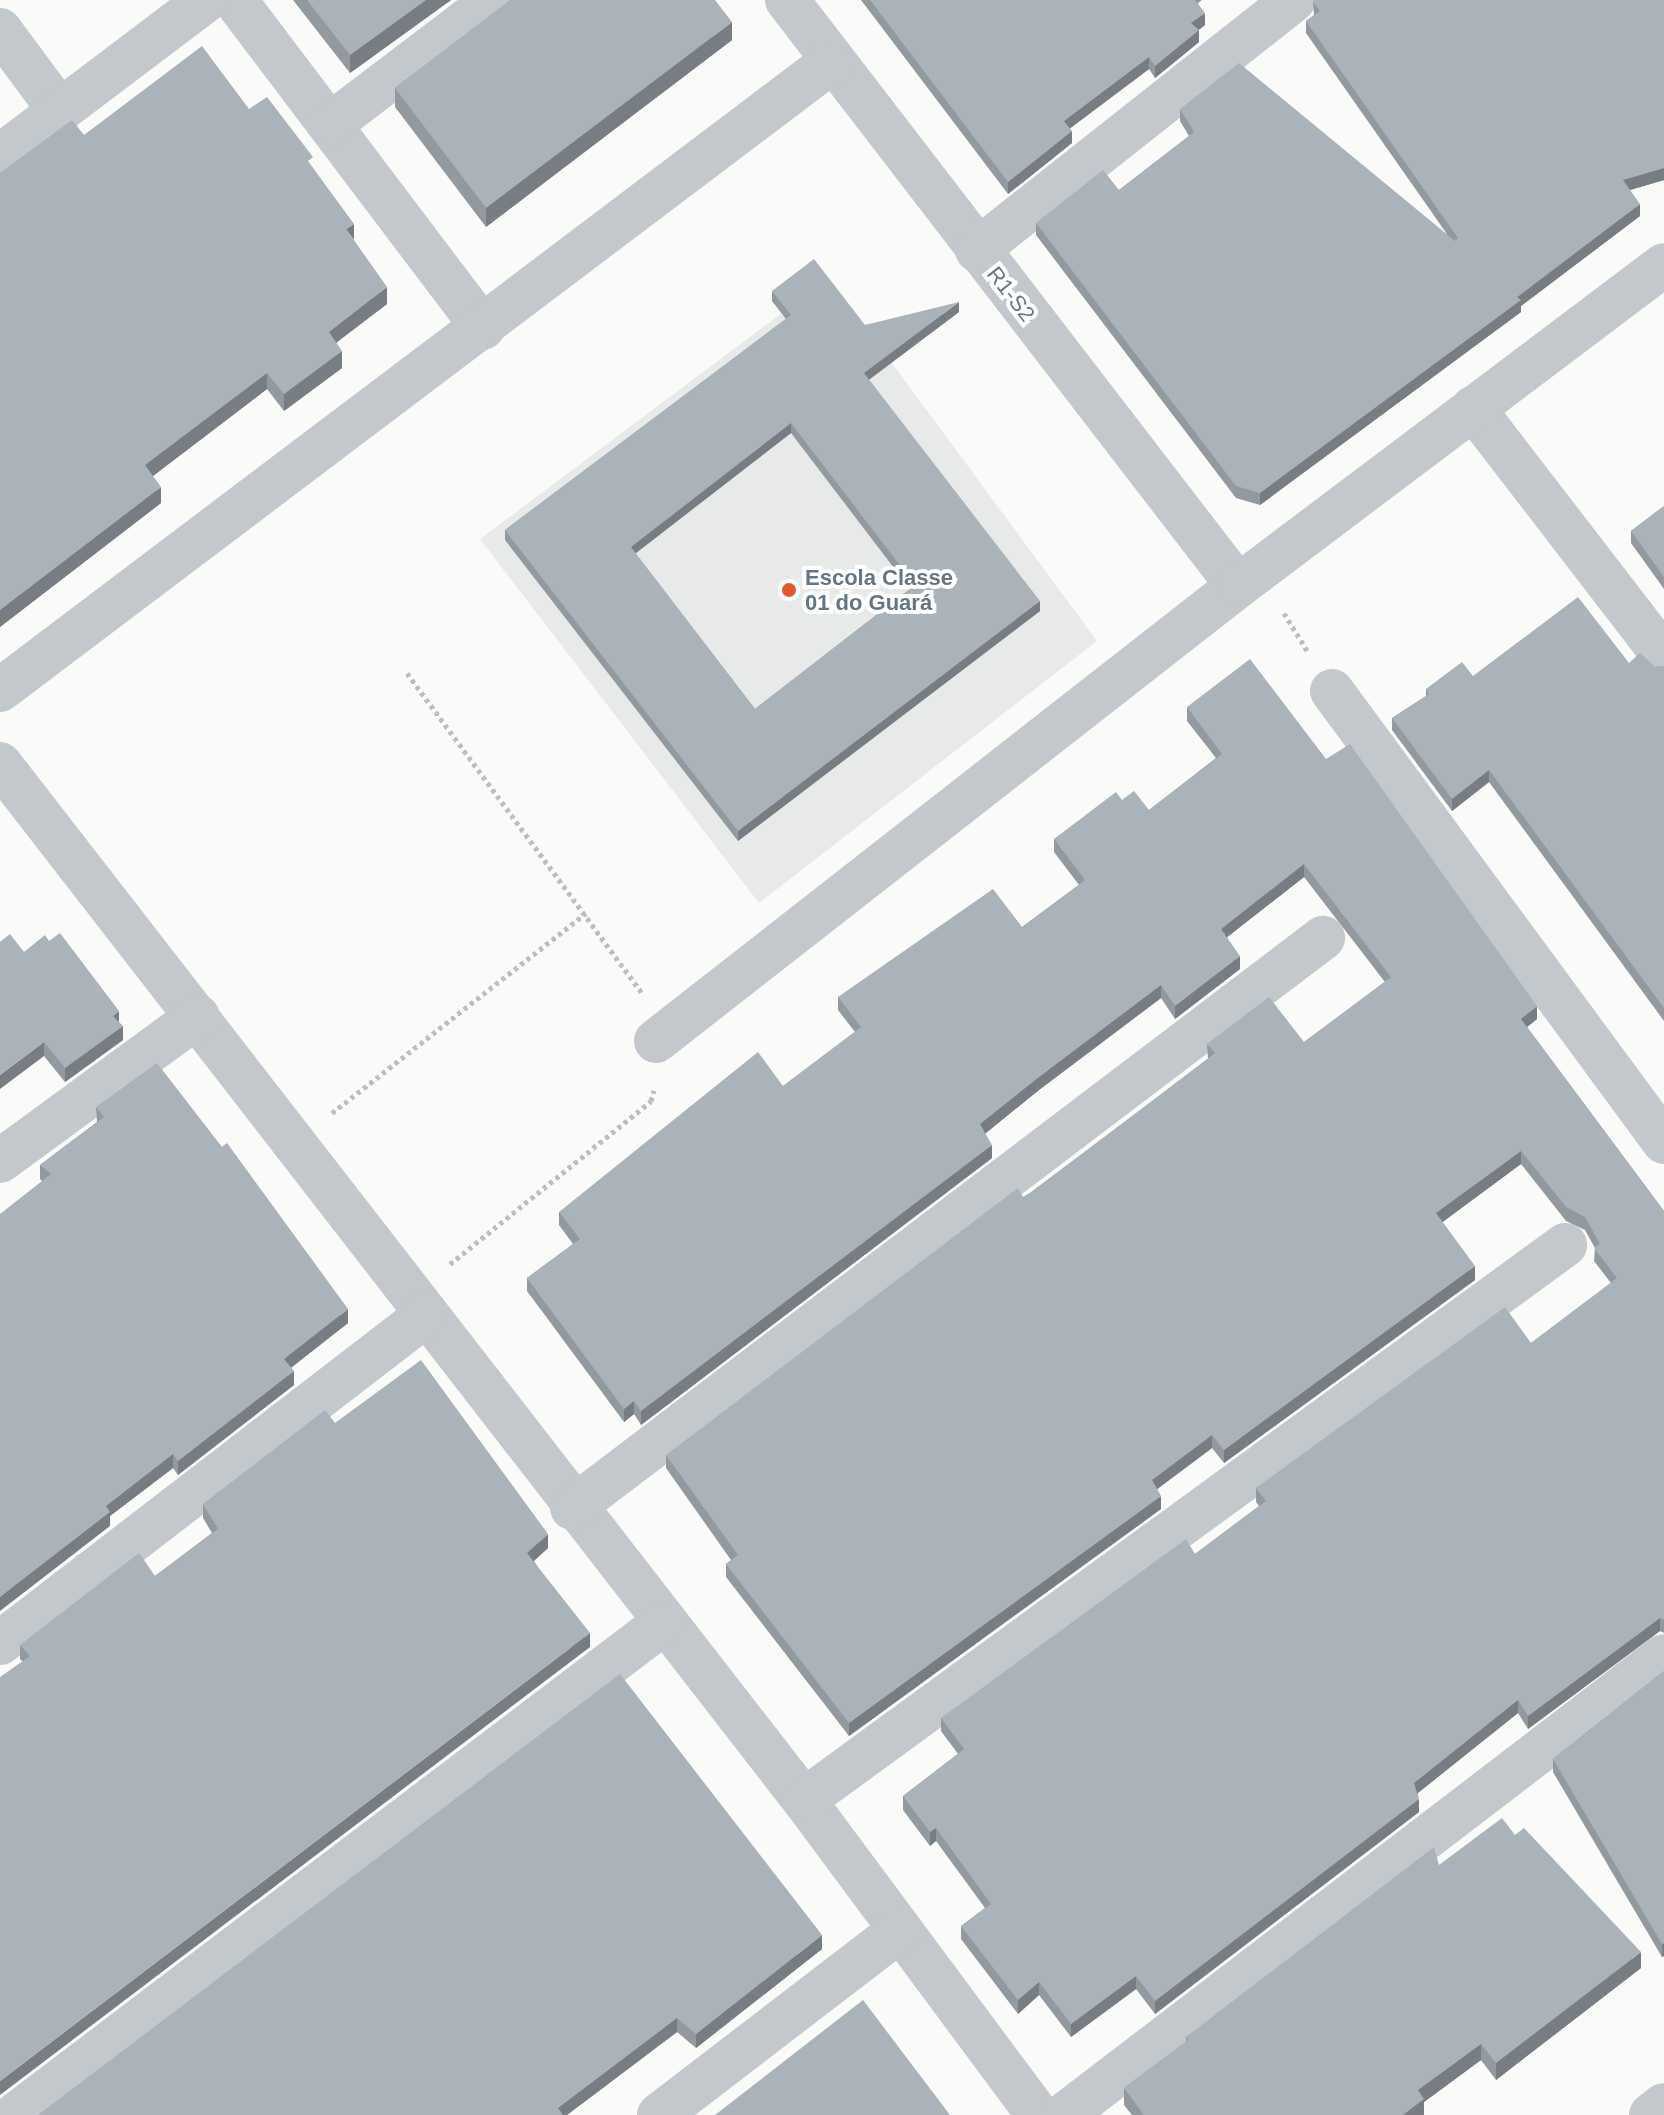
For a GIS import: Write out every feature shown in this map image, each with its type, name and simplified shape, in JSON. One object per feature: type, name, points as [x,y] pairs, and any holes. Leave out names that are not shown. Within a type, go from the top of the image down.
[{"type":"street","points":[[0,156],[206,0]]},
{"type":"street","points":[[235,0],[332,123],[483,328]]},
{"type":"street","points":[[332,123],[494,0]]},
{"type":"street","name":"R1-S2","points":[[787,0],[830,63],[977,250],[1248,578]]},
{"type":"street","points":[[977,250],[1293,0]]},
{"type":"street","points":[[0,30],[60,111]]},
{"type":"street","points":[[0,690],[830,63]]},
{"type":"street","points":[[656,1041],[1248,578],[1664,265]]},
{"type":"street","points":[[1473,408],[1664,656]]},
{"type":"street","points":[[1332,691],[1664,1142]]},
{"type":"street","points":[[0,764],[198,1016],[572,1508],[804,1800],[1038,2115]]},
{"type":"street","points":[[572,1508],[1323,938]]},
{"type":"street","points":[[0,1161],[198,1016]]},
{"type":"street","points":[[804,1800],[1565,1245]]},
{"type":"street","points":[[0,1643],[419,1306]]},
{"type":"street","points":[[15,2115],[665,1622]]},
{"type":"street","points":[[1064,2115],[1664,1656]]},
{"type":"street","points":[[659,2115],[900,1930]]},
{"type":"street","points":[[1651,2115],[1664,2105]]},
{"type":"path","points":[[1248,578],[1332,691]]},
{"type":"path","points":[[407,673],[586,913],[646,999],[653,993]]},
{"type":"path","points":[[294,1142],[586,913]]},
{"type":"path","points":[[419,1306],[651,1101],[659,1072],[656,1041]]},
{"type":"shaded area","name":"Escola Classe 01 do Guará","points":[[829,278],[1097,641],[759,903],[480,539]]},
{"type":"building","points":[[307,0],[426,0],[350,55]]},
{"type":"building","points":[[510,0],[715,0],[732,22],[486,208],[395,88]]},
{"type":"building","points":[[870,0],[1195,0],[1205,13],[1191,23],[1199,30],[1155,66],[1149,57],[1064,121],[1072,131],[1008,182]]},
{"type":"building","points":[[1313,0],[1664,0],[1664,168],[1623,180],[1640,204],[1517,297],[1521,300],[1260,493],[1236,486],[1036,223],[1103,170],[1119,190],[1194,132],[1180,109],[1239,63],[1455,241],[1458,238],[1306,21],[1320,11]]},
{"type":"building","points":[[202,46],[249,109],[267,97],[313,157],[308,161],[354,224],[346,229],[387,287],[329,332],[342,351],[284,394],[267,373],[145,465],[161,487],[0,610],[0,173],[72,120],[84,135]]},
{"type":"building","points":[[814,259],[865,325],[959,302],[864,373],[1040,601],[738,831],[505,530],[791,315],[772,291]],"holes":[[[791,423],[915,585],[755,709],[631,547]]]},
{"type":"building","points":[[1664,506],[1664,577],[1631,531]]},
{"type":"building","points":[[1578,597],[1629,663],[1640,653],[1655,667],[1664,666],[1664,1008],[1489,770],[1452,799],[1392,718],[1429,694],[1426,689],[1462,662],[1473,676]]},
{"type":"building","points":[[1250,659],[1326,759],[1350,744],[1537,1006],[1521,1019],[1664,1211],[1664,1620],[1660,1618],[1528,1716],[1518,1700],[1414,1783],[1419,1799],[1155,2001],[1136,1976],[1071,2024],[1039,1982],[1018,2000],[961,1926],[991,1904],[936,1828],[930,1832],[903,1796],[964,1749],[941,1718],[1186,1539],[1195,1554],[1266,1501],[1256,1488],[1505,1307],[1531,1343],[1617,1278],[1594,1248],[1600,1244],[1585,1217],[1566,1207],[1521,1151],[1436,1213],[1475,1266],[1224,1450],[1212,1435],[1152,1480],[1161,1496],[849,1723],[726,1564],[738,1555],[666,1455],[1018,1188],[1023,1197],[1093,1146],[1215,1053],[1207,1044],[1269,997],[1304,1042],[1391,977],[1304,864],[1221,929],[1240,956],[1175,1006],[1161,985],[1039,1077],[980,1124],[992,1145],[641,1411],[634,1401],[624,1409],[527,1278],[580,1239],[559,1212],[758,1052],[783,1086],[861,1027],[838,997],[993,889],[1022,927],[1085,880],[1054,839],[1116,792],[1122,800],[1134,791],[1149,810],[1222,754],[1187,707]]},
{"type":"building","points":[[60,933],[119,1011],[113,1016],[123,1026],[65,1068],[44,1042],[0,1075],[0,942],[10,934],[24,952],[45,935],[49,941]]},
{"type":"building","points":[[157,1063],[222,1147],[227,1143],[348,1309],[284,1359],[294,1371],[178,1461],[173,1454],[106,1506],[110,1512],[0,1597],[0,1214],[51,1174],[40,1165],[104,1117],[96,1107]]},
{"type":"building","points":[[421,1360],[548,1534],[527,1553],[590,1633],[0,2081],[0,1677],[30,1656],[20,1645],[139,1553],[155,1576],[218,1529],[203,1504],[325,1410],[335,1423]]},
{"type":"building","points":[[1664,1671],[1664,1943],[1662,1944],[1553,1759]]},
{"type":"building","points":[[620,1674],[822,1935],[696,2034],[677,2018],[558,2108],[563,2115],[38,2115]]},
{"type":"building","points":[[1502,1818],[1515,1835],[1524,1828],[1641,1952],[1496,2063],[1481,2044],[1418,2090],[1424,2099],[1403,2115],[1144,2115],[1124,2088],[1434,1847],[1439,1865]]},
{"type":"building","points":[[863,2000],[950,2115],[715,2115]]},
{"type":"place","name":"Escola Classe 01 do Guará","points":[[789,590]]}]
